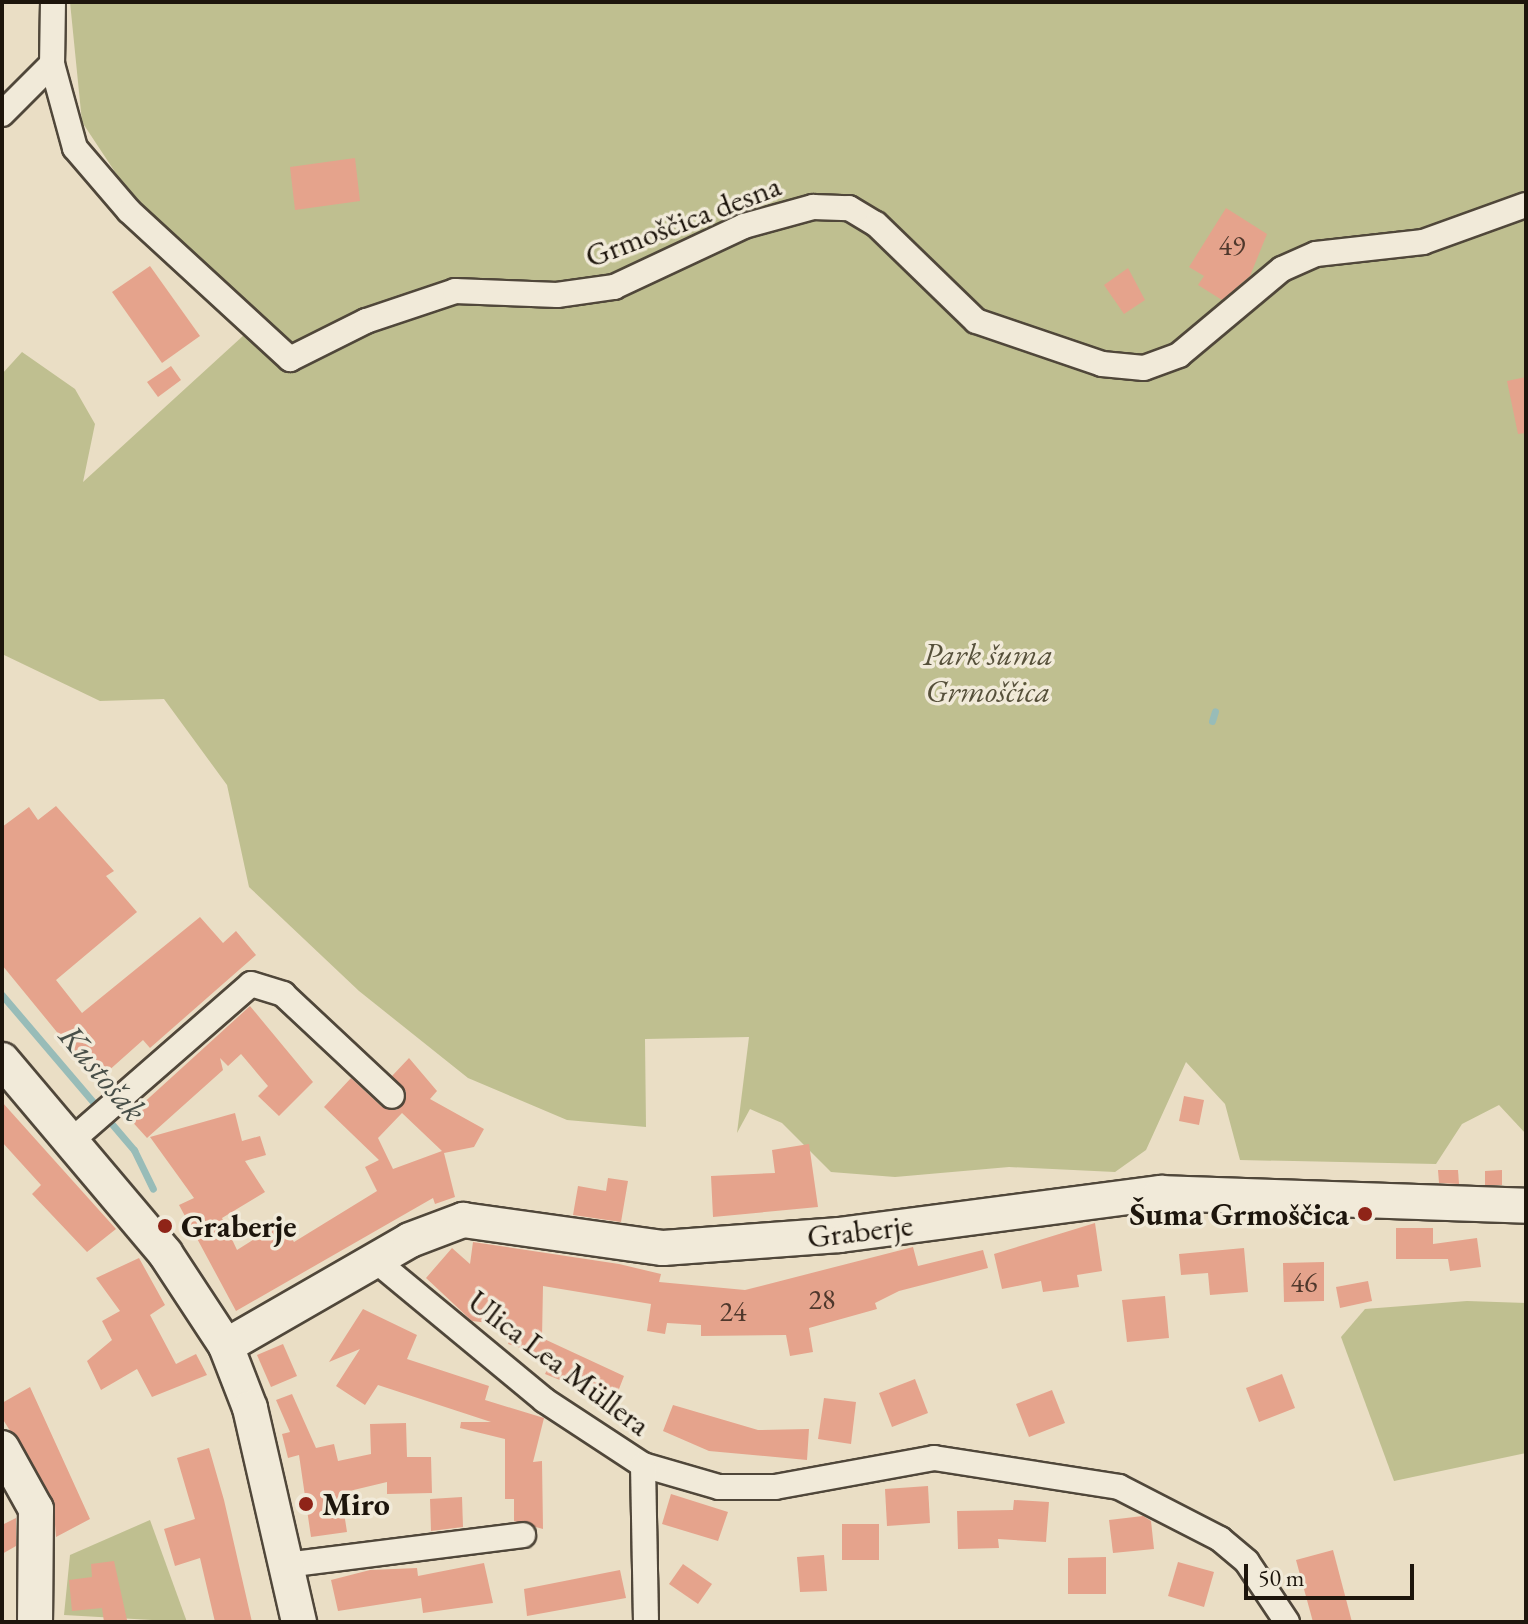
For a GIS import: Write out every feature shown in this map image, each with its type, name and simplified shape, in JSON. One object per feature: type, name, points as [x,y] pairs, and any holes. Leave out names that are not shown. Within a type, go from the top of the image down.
[{"type":"street","points":[[2,114],[52,64],[53,2]]},
{"type":"street","name":"Grmoščica desna","points":[[52,64],[69,133],[89,168],[248,327],[266,344],[290,359],[366,321],[455,291],[557,295],[614,287],[744,226],[813,207],[849,208],[876,224],[976,321],[1102,364],[1144,368],[1179,355],[1282,269],[1316,254],[1423,242],[1526,205]]},
{"type":"street","points":[[82,1131],[251,984],[283,994],[392,1096]]},
{"type":"street","points":[[2,1060],[82,1131],[226,1346],[250,1408],[299,1622]]},
{"type":"street","name":"Graberje","points":[[226,1346],[375,1260],[463,1220],[663,1248],[840,1235],[1161,1193],[1526,1206]]},
{"type":"street","name":"Ulica Lea Müllera","points":[[375,1260],[544,1400],[643,1465],[719,1487],[775,1487],[934,1458],[1119,1487],[1220,1539],[1247,1562],[1287,1622]]},
{"type":"street","points":[[2,1448],[36,1509],[35,1622]]},
{"type":"street","points":[[643,1465],[646,1622]]},
{"type":"street","points":[[286,1565],[523,1535]]},
{"type":"green space","name":"Park šuma Grmoščica","points":[[70,2],[1526,2],[1526,1134],[1499,1105],[1462,1124],[1436,1164],[1240,1160],[1225,1104],[1186,1062],[1146,1150],[1115,1172],[1009,1167],[895,1177],[831,1172],[782,1123],[750,1109],[737,1133],[749,1037],[645,1039],[646,1127],[567,1120],[468,1078],[359,991],[249,887],[227,785],[164,699],[100,701],[2,654],[2,374],[22,352],[75,389],[95,424],[83,482],[256,324],[121,181],[82,122]]},
{"type":"green space","points":[[1467,1301],[1526,1303],[1526,1453],[1394,1481],[1341,1337],[1365,1309]]},
{"type":"green space","points":[[150,1520],[187,1622],[64,1615],[70,1555]]},
{"type":"building","points":[[355,158],[360,201],[295,210],[290,167]]},
{"type":"building","points":[[1226,208],[1267,234],[1250,276],[1222,300],[1198,285],[1204,276],[1189,267]]},
{"type":"building","points":[[150,266],[200,336],[162,363],[112,292]]},
{"type":"building","points":[[1128,268],[1145,300],[1124,314],[1104,285]]},
{"type":"building","points":[[171,366],[181,380],[158,397],[147,382]]},
{"type":"building","points":[[1526,377],[1526,433],[1518,434],[1507,381]]},
{"type":"building","points":[[56,806],[114,871],[106,876],[137,912],[56,980],[82,1013],[200,917],[223,943],[236,931],[256,955],[150,1048],[143,1040],[97,1081],[2,965],[2,827],[29,807],[38,820]]},
{"type":"building","points":[[250,1006],[313,1082],[279,1116],[258,1096],[268,1086],[241,1054],[228,1066],[220,1058],[223,1070],[147,1138],[128,1117]]},
{"type":"building","points":[[409,1058],[437,1091],[430,1099],[484,1129],[474,1147],[444,1153],[455,1197],[435,1204],[433,1198],[236,1311],[179,1205],[194,1198],[150,1137],[235,1113],[242,1141],[260,1136],[266,1155],[245,1161],[265,1192],[222,1218],[237,1250],[281,1222],[294,1242],[377,1191],[365,1167],[379,1160],[324,1107],[351,1078],[382,1107],[397,1110],[406,1092],[392,1076]],"holes":[[[402,1113],[442,1151],[393,1169],[378,1138]]]},
{"type":"building","points":[[1184,1096],[1204,1100],[1199,1125],[1179,1121]]},
{"type":"building","points":[[2,1102],[116,1229],[87,1252],[32,1194],[41,1185],[2,1142]]},
{"type":"building","points":[[809,1144],[818,1207],[713,1217],[711,1176],[775,1173],[772,1150]]},
{"type":"building","points":[[1438,1170],[1458,1170],[1459,1184],[1439,1183]]},
{"type":"building","points":[[1502,1170],[1502,1185],[1485,1185],[1485,1171]]},
{"type":"building","points":[[608,1178],[628,1181],[621,1222],[573,1215],[578,1186],[606,1191]]},
{"type":"building","points":[[1095,1223],[1102,1271],[1077,1275],[1079,1287],[1043,1292],[1041,1281],[1002,1289],[994,1254]]},
{"type":"building","points":[[1396,1228],[1433,1228],[1433,1244],[1477,1238],[1481,1267],[1450,1271],[1448,1259],[1396,1259]]},
{"type":"building","points":[[473,1242],[619,1264],[661,1274],[659,1282],[745,1290],[913,1247],[918,1266],[983,1250],[988,1268],[899,1291],[875,1303],[877,1309],[809,1328],[813,1352],[790,1356],[786,1335],[701,1336],[701,1325],[667,1323],[665,1334],[647,1331],[651,1304],[543,1286],[542,1338],[624,1376],[614,1402],[545,1374],[553,1358],[508,1344],[514,1326],[472,1321],[426,1278],[452,1248],[470,1264]]},
{"type":"building","points":[[1244,1248],[1248,1292],[1210,1295],[1208,1273],[1181,1275],[1179,1254]]},
{"type":"building","points":[[139,1258],[165,1305],[150,1315],[176,1364],[196,1354],[207,1375],[152,1397],[137,1369],[101,1390],[87,1361],[112,1340],[102,1321],[120,1311],[96,1278]]},
{"type":"building","points":[[1324,1262],[1324,1301],[1284,1302],[1283,1263]]},
{"type":"building","points":[[1368,1281],[1372,1301],[1340,1308],[1336,1287]]},
{"type":"building","points":[[1165,1296],[1169,1338],[1127,1342],[1122,1300]]},
{"type":"building","points":[[363,1309],[417,1335],[407,1359],[489,1386],[485,1400],[544,1418],[533,1462],[542,1461],[543,1529],[514,1521],[514,1499],[505,1499],[505,1439],[460,1428],[461,1422],[491,1422],[378,1385],[365,1405],[336,1386],[360,1349],[329,1362]]},
{"type":"building","points":[[283,1344],[297,1376],[271,1387],[257,1355]]},
{"type":"building","points":[[1282,1374],[1295,1408],[1259,1422],[1246,1388]]},
{"type":"building","points":[[915,1379],[928,1413],[892,1427],[879,1393]]},
{"type":"building","points":[[30,1387],[90,1519],[56,1537],[53,1499],[2,1418],[2,1403]]},
{"type":"building","points":[[1052,1390],[1065,1423],[1029,1437],[1016,1404]]},
{"type":"building","points":[[292,1394],[316,1448],[334,1444],[338,1461],[371,1454],[370,1424],[406,1423],[407,1457],[431,1457],[432,1493],[387,1494],[387,1482],[341,1493],[347,1532],[311,1537],[299,1455],[288,1458],[282,1434],[290,1432],[276,1400]]},
{"type":"building","points":[[824,1398],[856,1402],[851,1444],[818,1439]]},
{"type":"building","points":[[673,1405],[758,1430],[809,1429],[807,1460],[709,1451],[663,1431]]},
{"type":"building","points":[[209,1448],[252,1622],[215,1622],[200,1558],[175,1566],[164,1529],[195,1519],[177,1458]]},
{"type":"building","points":[[928,1486],[930,1523],[887,1526],[885,1489]]},
{"type":"building","points":[[671,1494],[728,1512],[718,1541],[662,1524]]},
{"type":"building","points":[[462,1497],[463,1527],[431,1531],[430,1499]]},
{"type":"building","points":[[1014,1500],[1049,1502],[1046,1542],[998,1539],[999,1548],[958,1549],[957,1511],[1013,1510]]},
{"type":"building","points":[[1143,1516],[1151,1521],[1154,1549],[1113,1553],[1109,1520]]},
{"type":"building","points":[[16,1518],[16,1546],[2,1554],[2,1525]]},
{"type":"building","points":[[842,1524],[879,1524],[879,1560],[842,1560]]},
{"type":"building","points":[[1333,1550],[1352,1622],[1313,1622],[1296,1560]]},
{"type":"building","points":[[824,1555],[827,1591],[800,1592],[797,1557]]},
{"type":"building","points":[[1106,1557],[1106,1594],[1068,1594],[1068,1558]]},
{"type":"building","points":[[114,1561],[127,1620],[104,1622],[102,1608],[72,1611],[69,1580],[92,1577],[91,1564]]},
{"type":"building","points":[[1178,1562],[1214,1572],[1204,1607],[1168,1596]]},
{"type":"building","points":[[484,1563],[493,1603],[423,1613],[421,1598],[338,1611],[331,1580],[370,1570],[417,1568],[418,1576]]},
{"type":"building","points":[[683,1564],[712,1584],[698,1604],[669,1584]]},
{"type":"building","points":[[620,1570],[626,1598],[527,1616],[524,1589]]},
{"type":"waterway","points":[[1212,721],[1215,711]]},
{"type":"waterway","name":"Kustošak","points":[[2,995],[134,1150],[153,1189]]},
{"type":"place","name":"Šuma Grmoščica","points":[[1365,1214]]},
{"type":"place","name":"Graberje","points":[[165,1226]]},
{"type":"place","name":"Miro","points":[[306,1504]]}]
